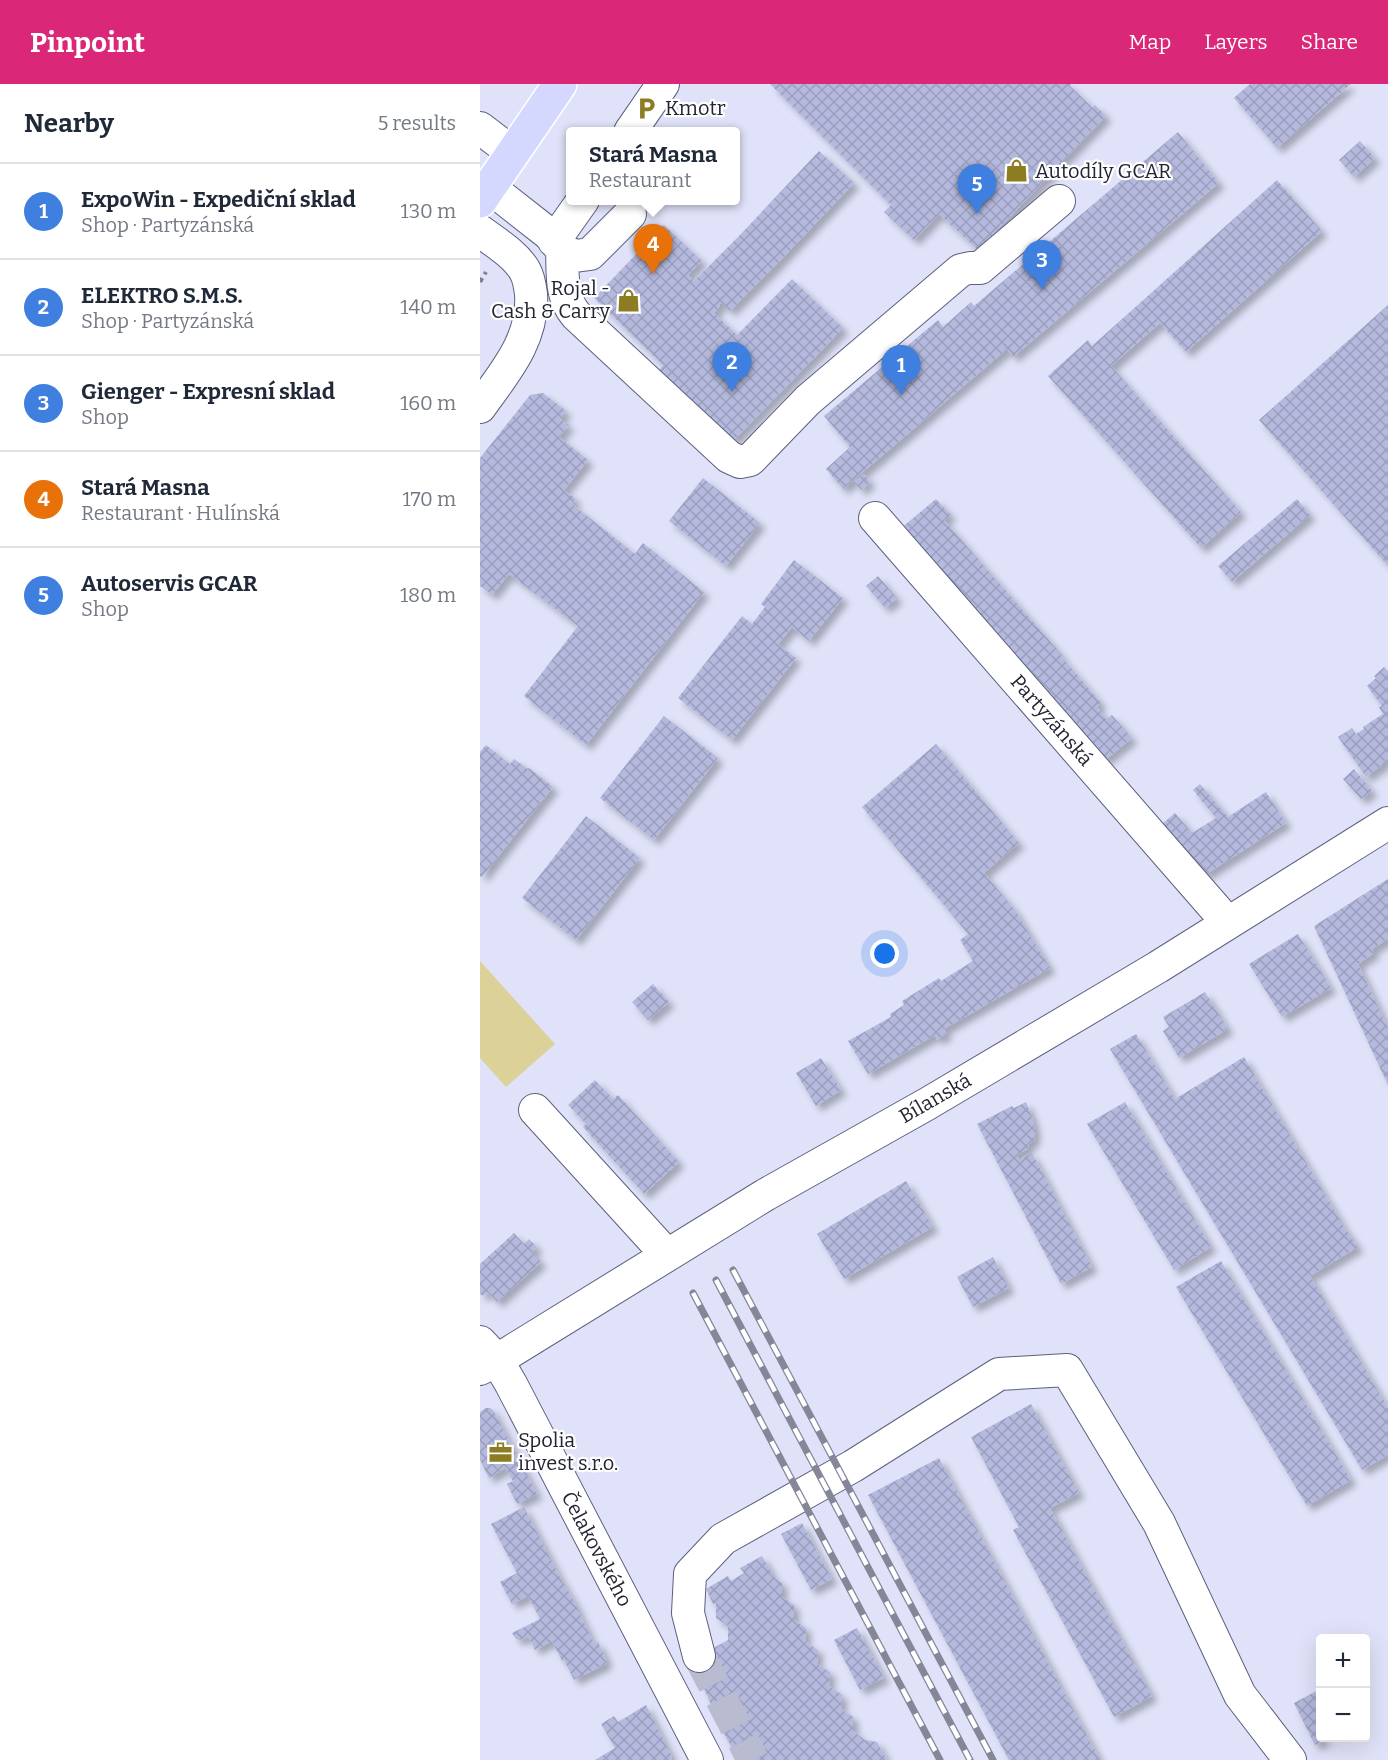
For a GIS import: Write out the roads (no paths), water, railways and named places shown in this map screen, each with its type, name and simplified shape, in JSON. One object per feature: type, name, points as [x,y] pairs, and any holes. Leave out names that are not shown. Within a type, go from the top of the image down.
[{"type":"main road","points":[[485,194],[560,84]]},
{"type":"street","points":[[633,127],[663,84]]},
{"type":"street","points":[[480,128],[513,153]]},
{"type":"street","points":[[485,194],[549,234],[558,246],[575,256],[590,254],[630,214]]},
{"type":"street","points":[[581,205],[558,246],[568,305],[729,457],[740,462],[750,460],[808,400],[961,270],[980,268],[1059,201]]},
{"type":"street","points":[[480,231],[516,260],[525,271],[530,284],[531,313],[520,349],[480,406]]},
{"type":"street","name":"Partyzánská","points":[[875,518],[1228,923]]},
{"type":"street","name":"Bílanská","points":[[486,1357],[667,1255],[765,1195],[927,1104],[1148,973],[1388,822]]},
{"type":"street","points":[[535,1110],[667,1255]]},
{"type":"street","name":"Čelakovského","points":[[486,1357],[707,1760]]},
{"type":"street","points":[[699,1656],[688,1613],[690,1574],[723,1539],[847,1470],[999,1374],[1067,1370],[1160,1523],[1240,1695],[1290,1760]]},
{"type":"tunnel","points":[[699,1656],[753,1760]]},
{"type":"railway","points":[[733,1270],[993,1760]]},
{"type":"railway","points":[[716,1280],[970,1760]]},
{"type":"railway","points":[[693,1293],[940,1760]]},
{"type":"place","name":"Kmotr","points":[[647,108]]},
{"type":"place","name":"Autodíly GCAR","points":[[1017,171]]},
{"type":"place","name":"Autoservis GCAR","points":[[977,214]]},
{"type":"place","name":"Stará Masna","points":[[653,274]]},
{"type":"place","name":"Gienger - Expresní sklad","points":[[1042,290]]},
{"type":"place","name":"Rojal - Cash & Carry","points":[[628,300]]},
{"type":"place","name":"ELEKTRO S.M.S.","points":[[732,392]]},
{"type":"place","name":"ExpoWin - Expediční sklad","points":[[901,395]]},
{"type":"place","name":"Spolia invest s.r.o.","points":[[500,1452]]}]
